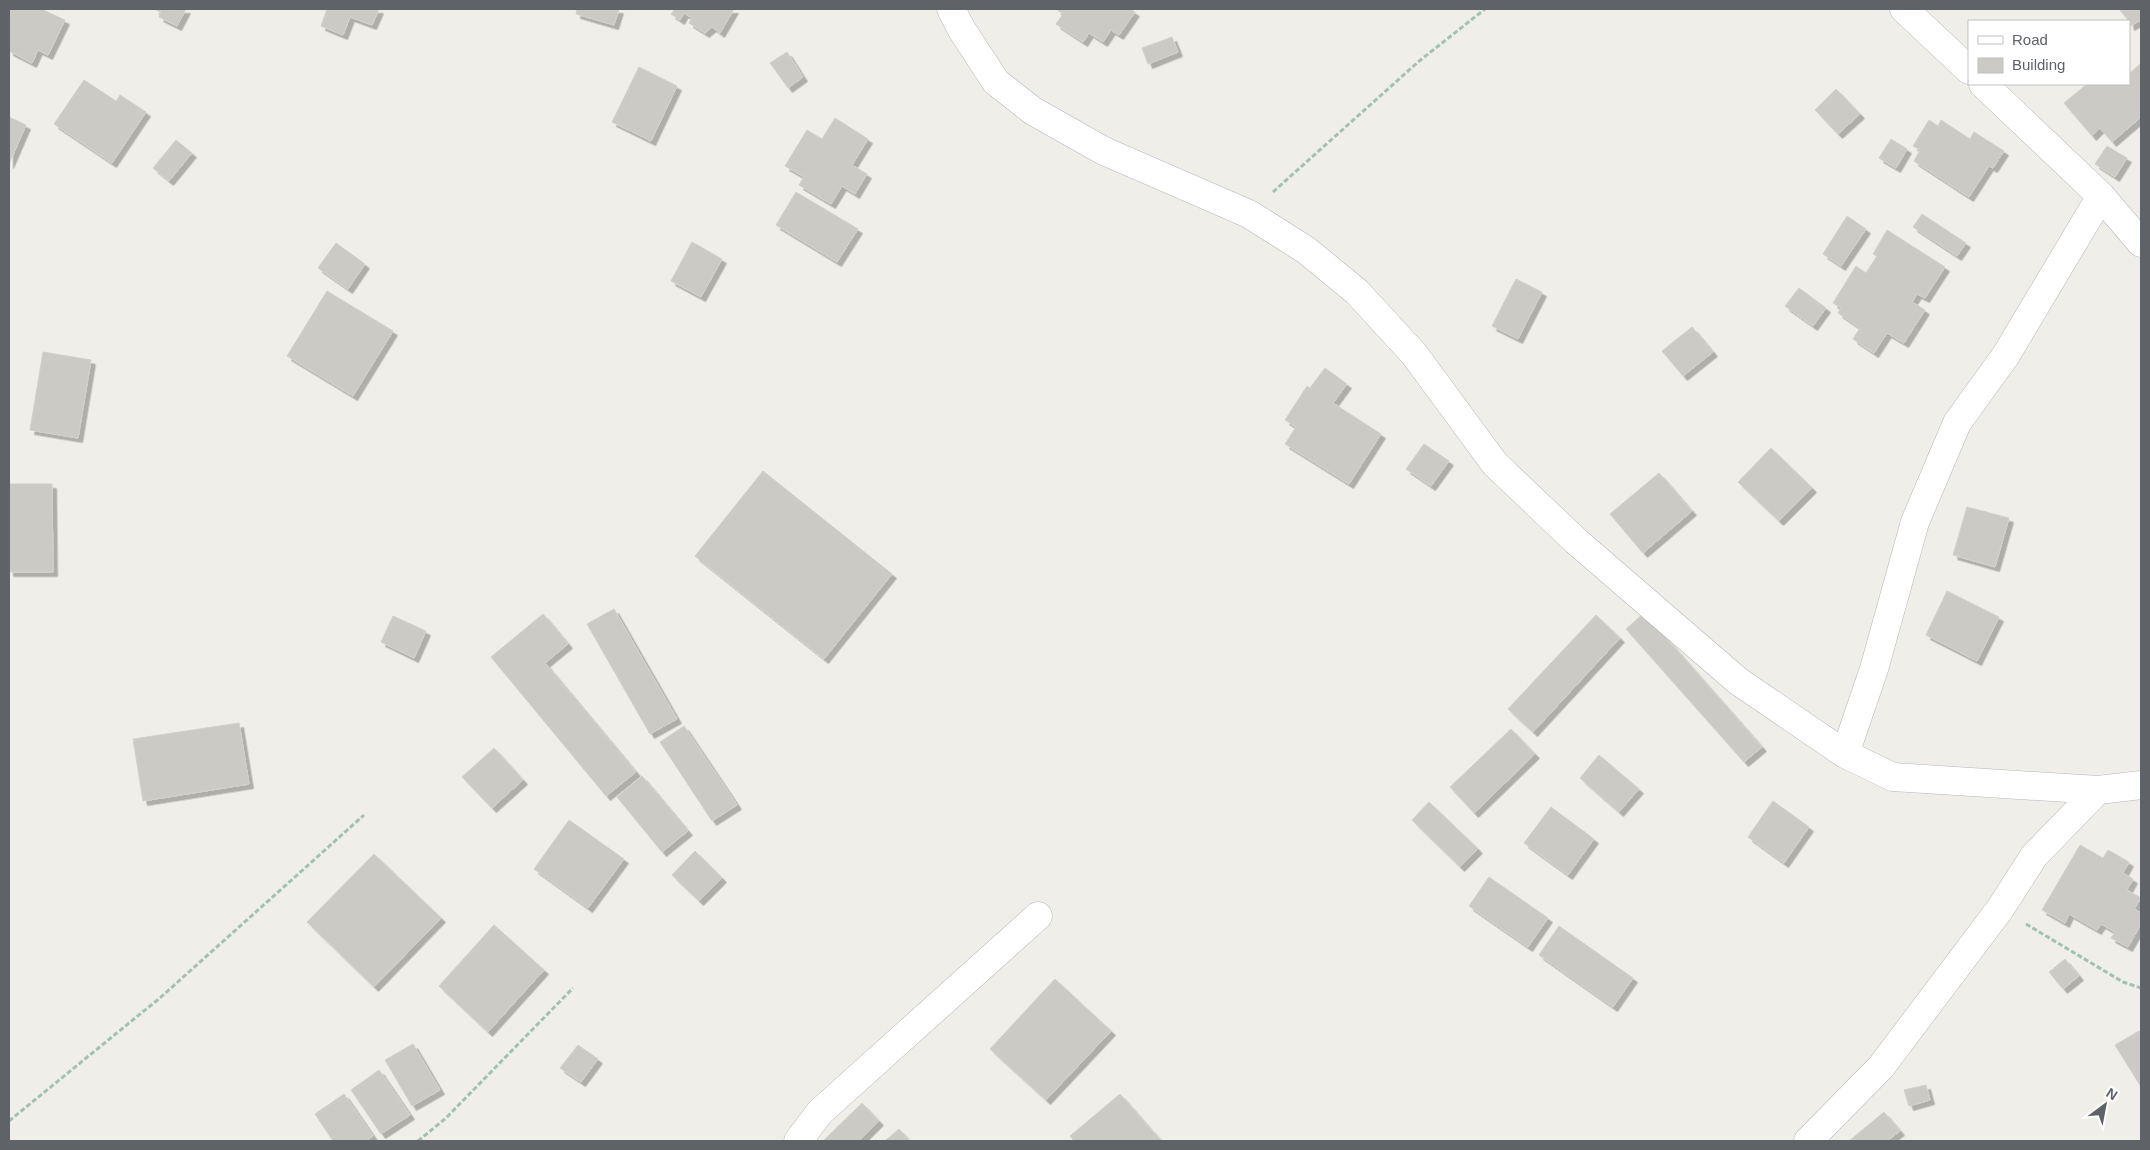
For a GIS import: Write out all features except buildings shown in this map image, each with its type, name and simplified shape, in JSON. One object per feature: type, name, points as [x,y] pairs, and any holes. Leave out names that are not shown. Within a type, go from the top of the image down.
[{"type":"street","points":[[951,9],[962,30],[996,82],[1033,111],[1104,152],[1249,214],[1306,250],[1357,292],[1414,354],[1495,464],[1576,541],[1738,680],[1845,754],[1893,777],[2098,790],[2141,785]]},
{"type":"street","points":[[1904,9],[1968,69]]},
{"type":"street","points":[[1984,85],[2100,196],[2141,244]]},
{"type":"street","points":[[1845,754],[1874,669],[1915,522],[1957,423],[2006,355],[2100,196]]},
{"type":"street","points":[[1808,1141],[1881,1067],[2000,909],[2034,856],[2098,790]]},
{"type":"street","points":[[798,1141],[820,1112],[1038,916]]},
{"type":"path","points":[[1249,214],[1418,62],[1485,9]]},
{"type":"path","points":[[9,1121],[160,997],[364,815]]},
{"type":"path","points":[[2000,909],[2123,982],[2141,988]]},
{"type":"path","points":[[418,1141],[446,1118],[573,988]]}]
